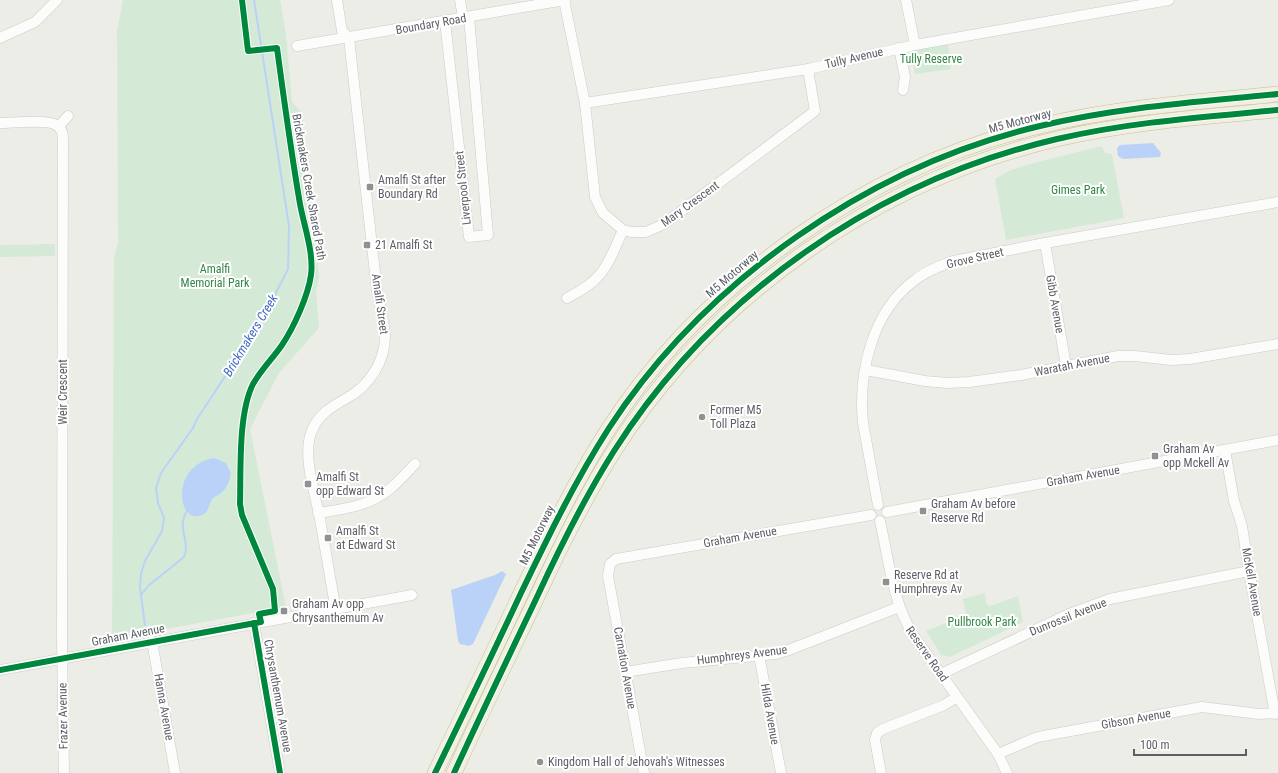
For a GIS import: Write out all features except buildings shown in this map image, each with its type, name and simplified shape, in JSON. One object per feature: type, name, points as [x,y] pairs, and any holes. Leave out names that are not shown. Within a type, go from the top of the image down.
[{"type":"highway","name":"M5 Motorway","points":[[435,773],[567,499],[610,427],[633,394],[658,363],[691,327],[725,294],[757,267],[832,213],[875,189],[929,163],[975,145],[1037,126],[1100,113],[1135,108],[1278,94]]},
{"type":"highway","points":[[454,773],[553,562],[614,452],[644,409],[675,369],[734,309],[767,281],[810,249],[861,216],[898,196],[927,183],[989,159],[1056,139],[1123,126],[1278,110]]},
{"type":"street","points":[[0,38],[36,22],[57,0]]},
{"type":"street","points":[[337,0],[342,31],[349,38]]},
{"type":"street","name":"Liverpool Street","points":[[445,21],[469,237],[488,236],[466,18],[460,0]]},
{"type":"street","points":[[565,0],[585,103],[595,197],[604,213],[623,230],[607,267],[596,280],[568,298]]},
{"type":"street","name":"Boundary Road","points":[[297,46],[565,0]]},
{"type":"street","points":[[906,0],[915,45]]},
{"type":"street","name":"Tully Avenue","points":[[585,103],[808,69],[899,48],[1169,0]]},
{"type":"street","name":"Amalfi Street","points":[[336,610],[308,447],[311,432],[327,409],[354,394],[370,378],[381,357],[385,338],[376,284],[349,38]]},
{"type":"street","points":[[899,48],[905,77],[903,90]]},
{"type":"street","name":"Mary Crescent","points":[[623,230],[631,232],[646,232],[664,224],[815,111],[808,69]]},
{"type":"street","points":[[0,123],[50,122],[59,126],[68,116]]},
{"type":"street","name":"Weir Crescent","points":[[59,126],[63,138],[63,658]]},
{"type":"street","name":"Grove Street","points":[[878,505],[862,410],[862,394],[874,335],[879,324],[894,300],[915,279],[933,269],[953,261],[1045,243],[1278,202]]},
{"type":"street","name":"Gibb Avenue","points":[[1045,243],[1066,366]]},
{"type":"street","name":"Waratah Avenue","points":[[866,370],[925,381],[947,383],[969,382],[1021,375],[1118,356],[1135,356],[1171,360],[1190,359],[1278,344]]},
{"type":"street","name":"Graham Avenue","points":[[887,512],[1278,440]]},
{"type":"street","name":"McKell Avenue","points":[[1225,450],[1234,501],[1242,526],[1249,571],[1277,714]]},
{"type":"street","points":[[318,512],[351,507],[377,498],[392,488],[415,464]]},
{"type":"street","points":[[878,505],[883,506],[887,512],[885,519],[880,521],[874,519],[872,515],[874,508],[878,505]]},
{"type":"street","name":"Graham Avenue","points":[[610,564],[616,559],[872,515]]},
{"type":"street","name":"Reserve Road","points":[[880,521],[892,585],[899,607],[913,636],[998,754],[1007,773]]},
{"type":"street","name":"Carnation Avenue","points":[[610,564],[608,576],[644,773]]},
{"type":"street","name":"Dunrossil Avenue","points":[[941,674],[1069,614],[1110,599],[1249,571]]},
{"type":"street","name":"Graham Avenue","points":[[0,670],[152,641],[336,610],[412,595]]},
{"type":"street","name":"Humphreys Avenue","points":[[625,672],[682,663],[759,656],[786,651],[899,607]]},
{"type":"street","name":"Chrysanthemum Avenue","points":[[254,623],[280,773]]},
{"type":"street","name":"Hanna Avenue","points":[[152,641],[175,773]]},
{"type":"street","name":"Hilda Avenue","points":[[759,656],[781,773]]},
{"type":"street","name":"Frazer Avenue","points":[[63,658],[64,773]]},
{"type":"street","points":[[881,773],[875,740],[877,733],[883,729],[944,705],[957,697]]},
{"type":"street","name":"Gibson Avenue","points":[[998,754],[1043,736],[1202,707],[1259,714],[1277,714]]},
{"type":"green space","name":"Amalfi Memorial Park","points":[[123,0],[280,0],[286,35],[292,102],[302,113],[319,278],[316,292],[319,328],[279,373],[250,429],[286,607],[112,639],[114,257],[118,243],[117,31]]},
{"type":"green space","name":"Tully Reserve","points":[[948,44],[951,69],[915,74],[911,50]]},
{"type":"green space","name":"Gimes Park","points":[[1102,146],[1105,153],[1112,154],[1124,218],[1006,240],[995,179],[1011,170],[1030,164]]},
{"type":"green space","points":[[55,244],[55,256],[0,257],[0,245]]},
{"type":"green space","name":"Pullbrook Park","points":[[985,593],[986,604],[990,606],[1018,596],[1023,622],[950,657],[941,655],[926,631],[966,615],[963,599]]},
{"type":"water","points":[[1153,143],[1161,153],[1160,157],[1123,159],[1118,156],[1117,148],[1120,145]]},
{"type":"water","points":[[214,458],[226,463],[230,471],[227,487],[213,498],[206,513],[195,516],[188,513],[183,505],[182,494],[184,483],[190,472],[200,463]]},
{"type":"water","points":[[502,571],[506,574],[473,644],[469,646],[460,644],[458,641],[451,590],[495,575]]},
{"type":"waterway","name":"Brickmakers Creek","points":[[145,625],[140,588],[141,574],[145,561],[162,531],[164,518],[158,503],[156,488],[161,473],[193,428],[197,419],[261,322],[288,269],[289,226],[254,0]]},
{"type":"waterway","points":[[141,595],[148,586],[184,557],[186,545],[183,523],[187,511]]},
{"type":"cycle path","name":"Brickmakers Creek Shared Path","points":[[0,670],[261,622],[259,614],[275,611],[273,589],[242,515],[240,504],[241,442],[248,396],[253,384],[282,345],[300,311],[307,292],[312,267],[297,184],[277,48],[248,51],[242,0]]},
{"type":"cycle path","points":[[435,773],[552,530],[573,489],[609,428],[648,374],[693,324],[742,278],[796,237],[854,200],[914,169],[976,144],[1040,126],[1099,114],[1158,106],[1278,94]]},
{"type":"cycle path","points":[[454,773],[564,541],[583,504],[614,451],[654,394],[700,342],[751,294],[806,252],[864,215],[926,183],[990,158],[1057,139],[1112,128],[1278,110]]},
{"type":"cycle path","points":[[254,623],[280,773]]},
{"type":"place","name":"Amalfi St after Boundary Rd","points":[[370,187]]},
{"type":"place","name":"21 Amalfi St","points":[[367,245]]},
{"type":"place","name":"Former M5 Toll Plaza","points":[[702,417]]},
{"type":"place","name":"Graham Av opp Mckell Av","points":[[1155,456]]},
{"type":"place","name":"Amalfi St opp Edward St","points":[[308,484]]},
{"type":"place","name":"Graham Av before Reserve Rd","points":[[923,511]]},
{"type":"place","name":"Amalfi St at Edward St","points":[[328,538]]},
{"type":"place","name":"Reserve Rd at Humphreys Av","points":[[886,582]]},
{"type":"place","name":"Graham Av opp Chrysanthemum Av","points":[[284,611]]},
{"type":"place","name":"Kingdom Hall of Jehovah's Witnesses","points":[[540,762]]}]
